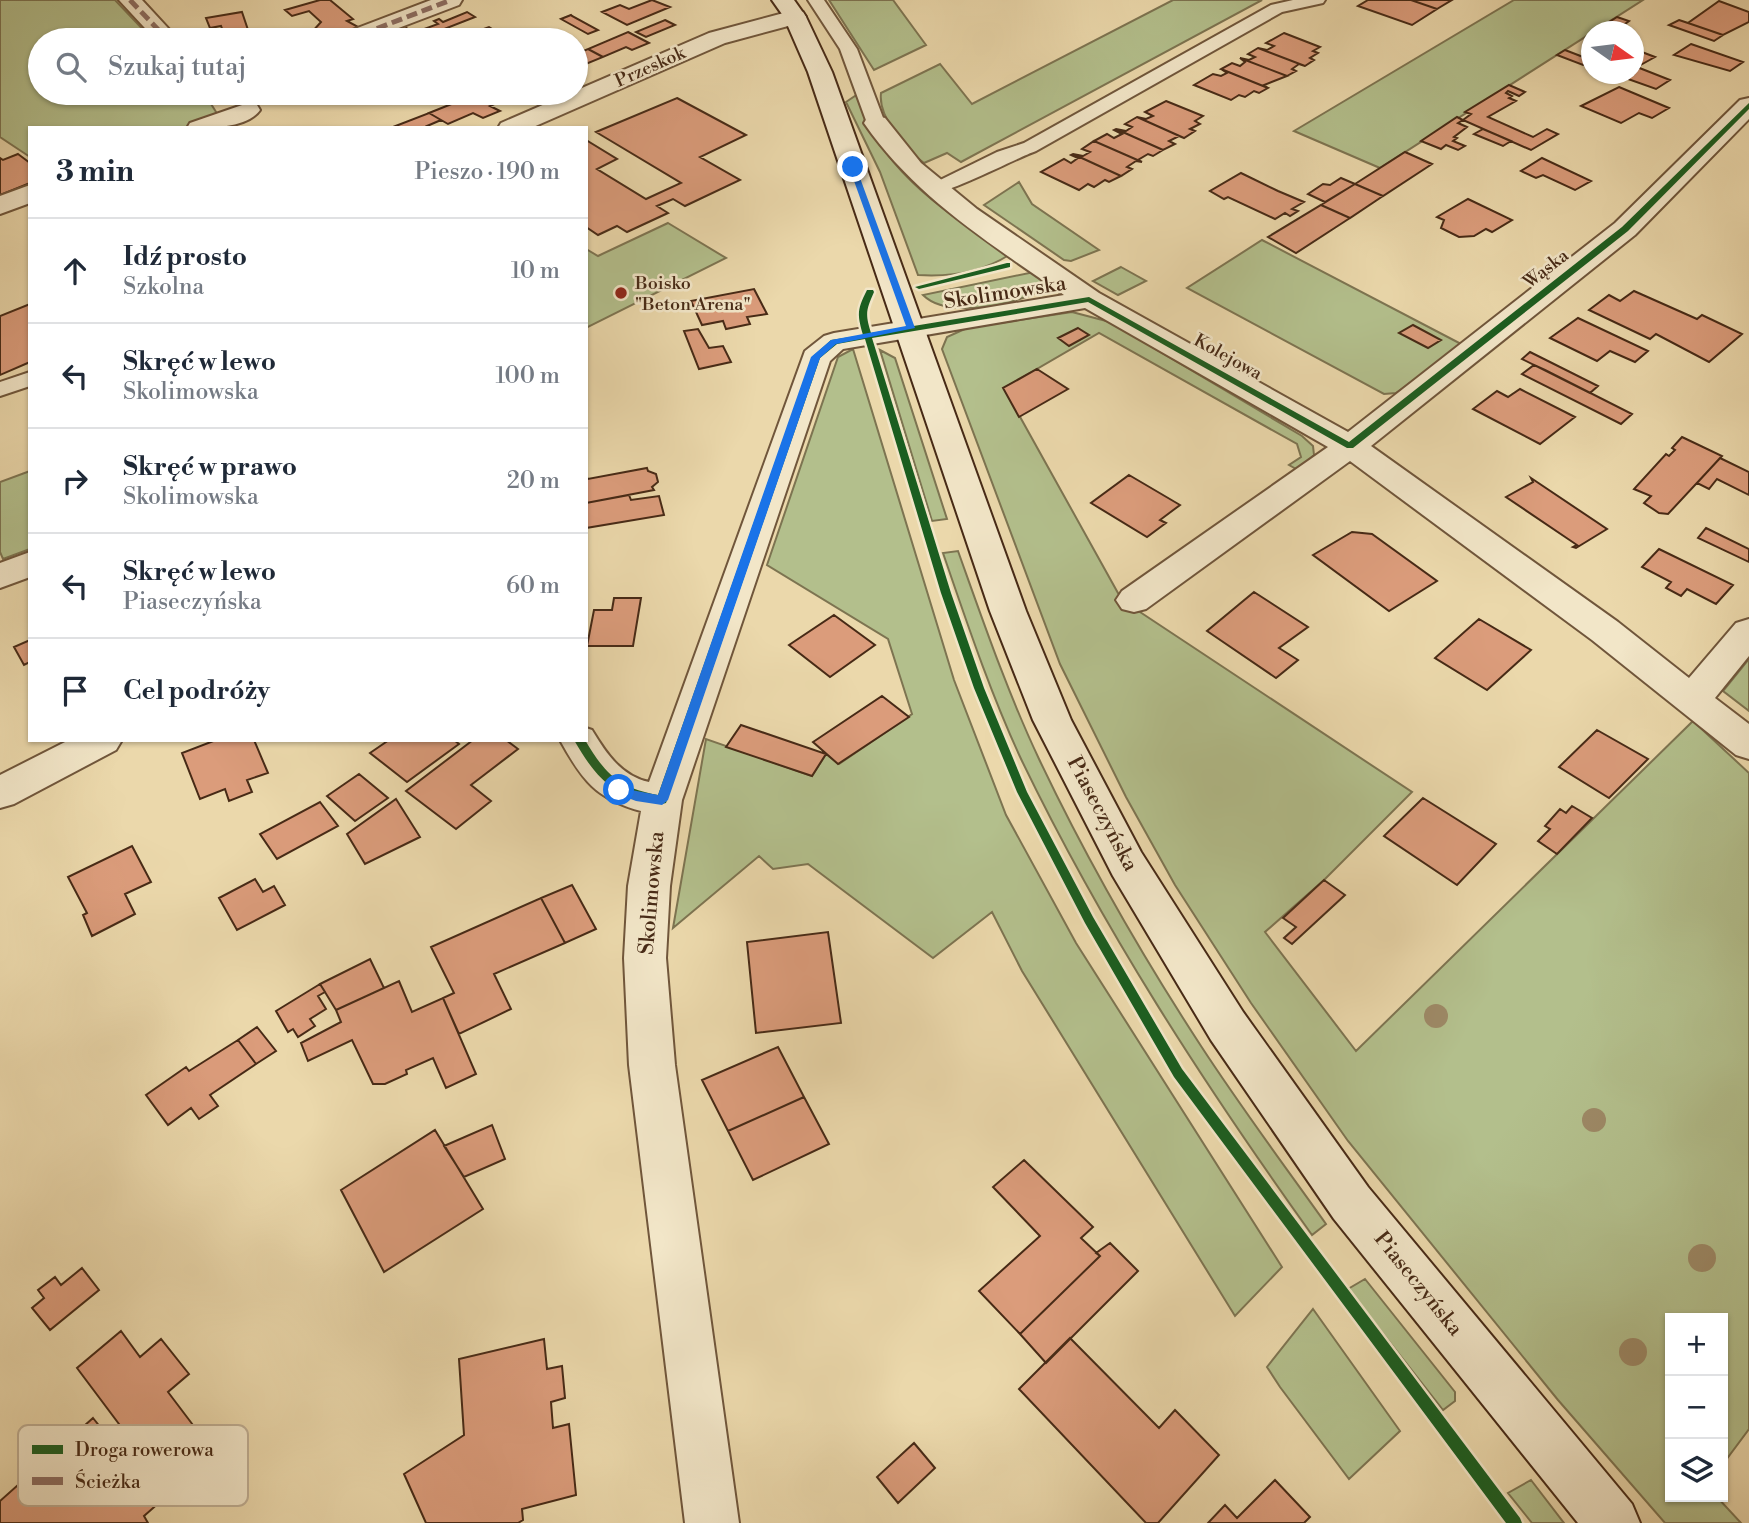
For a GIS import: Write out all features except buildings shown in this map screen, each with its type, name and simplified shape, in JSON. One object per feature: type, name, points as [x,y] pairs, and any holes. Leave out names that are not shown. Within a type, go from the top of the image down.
[{"type":"street","points":[[130,0],[157,28]]},
{"type":"street","points":[[378,28],[451,0]]},
{"type":"street","name":"Przeskok","points":[[588,94],[716,38],[798,6]]},
{"type":"street","name":"Piaseczyńska","points":[[798,6],[1007,611],[1052,720],[1127,864],[1227,1026],[1351,1203],[1613,1523]]},
{"type":"street","name":"Przeskok","points":[[515,126],[563,105]]},
{"type":"street","name":"Wąska","points":[[1134,600],[1350,446],[1625,229],[1749,105]]},
{"type":"street","points":[[205,126],[249,110]]},
{"type":"street","name":"Kolejowa","points":[[876,123],[912,168],[968,215],[1088,299],[1350,446],[1605,631],[1749,745]]},
{"type":"street","points":[[0,206],[28,193]]},
{"type":"street","name":"Skolimowska","points":[[712,1523],[652,1065],[645,958],[649,886],[662,800],[816,357],[834,342],[1088,299]]},
{"type":"street","points":[[0,576],[28,565]]},
{"type":"street","points":[[1692,700],[1749,632]]},
{"type":"street","points":[[0,793],[99,742]]},
{"type":"street","points":[[580,742],[608,782],[636,796],[662,800]]},
{"type":"lane","points":[[937,189],[1004,156],[1030,147],[1277,8],[1317,0]]},
{"type":"lane","points":[[798,6],[843,41],[862,81],[867,107],[876,123]]},
{"type":"lane","points":[[0,389],[28,380]]},
{"type":"green space","points":[[0,0],[115,0],[142,28],[28,28],[28,105],[212,105],[218,115],[190,126],[28,126],[28,156],[0,137]]},
{"type":"green space","points":[[829,0],[893,0],[926,45],[874,70]]},
{"type":"green space","points":[[1173,0],[1262,0],[961,162],[947,153],[924,163],[901,141],[888,122],[881,102],[881,93],[940,64],[972,104]]},
{"type":"green space","points":[[1514,0],[1643,0],[1610,21],[1581,21],[1581,40],[1380,168],[1294,131]]},
{"type":"green space","points":[[858,94],[867,121],[898,167],[940,206],[1009,255],[988,266],[965,272],[918,275],[880,172],[846,102]]},
{"type":"green space","points":[[1019,182],[1032,204],[1099,250],[1071,261],[1064,260],[984,205]]},
{"type":"green space","name":"Boisko \"Beton Arena\"","points":[[668,223],[726,258],[588,327],[588,250],[598,256]]},
{"type":"green space","points":[[1262,240],[1463,345],[1396,393],[1384,394],[1187,288]]},
{"type":"green space","points":[[1121,267],[1146,281],[1118,295],[1093,281]]},
{"type":"green space","points":[[1034,272],[1041,277],[1042,285],[1038,292],[996,305],[963,308],[947,306],[923,295]]},
{"type":"green space","points":[[1072,312],[1110,322],[1302,436],[1313,446],[1314,455],[1298,470],[1289,465],[1301,457],[1297,444],[1099,333],[1004,388],[1118,593],[1140,612],[1412,792],[1324,880],[1265,932],[1356,1051],[1693,721],[1749,773],[1749,1429],[1728,1457],[1728,1313],[1665,1313],[1665,1502],[1722,1502],[1741,1523],[1665,1523],[1558,1400],[1348,1141],[1251,1003],[1175,885],[1126,797],[1060,664],[942,349],[947,337],[967,328]]},
{"type":"green space","points":[[853,349],[954,680],[1006,815],[1076,943],[1282,1267],[1235,1316],[1022,971],[992,912],[933,958],[808,864],[773,869],[759,856],[673,928],[706,739],[812,776],[826,754],[839,764],[912,714],[888,639],[767,565],[838,357]]},
{"type":"green space","points":[[880,350],[895,358],[947,519],[932,521]]},
{"type":"green space","points":[[28,472],[28,550],[3,559],[0,552],[0,482]]},
{"type":"green space","points":[[958,551],[1016,708],[1076,833],[1115,905],[1179,1011],[1231,1091],[1326,1224],[1312,1235],[1194,1063],[1121,945],[1053,823],[1011,736],[961,606],[943,553]]},
{"type":"green space","points":[[1749,659],[1749,711],[1723,691]]},
{"type":"green space","points":[[1365,1279],[1455,1392],[1455,1401],[1443,1410],[1348,1289]]},
{"type":"green space","points":[[1313,1309],[1400,1431],[1349,1479],[1267,1367]]},
{"type":"green space","points":[[1531,1480],[1564,1523],[1532,1523],[1508,1493]]},
{"type":"marked path","points":[[130,0],[157,28]]},
{"type":"marked path","points":[[378,28],[451,0]]},
{"type":"cycle path","points":[[580,742],[595,766],[611,783],[632,793],[662,800],[816,357],[834,342],[1089,299],[1350,446],[1625,229],[1749,105]]},
{"type":"cycle path","points":[[919,287],[1007,265]]},
{"type":"cycle path","points":[[870,292],[862,310],[862,317],[946,593],[979,688],[1022,792],[1089,920],[1178,1073],[1515,1523]]},
{"type":"place","name":"Boisko \"Beton Arena\"","points":[[621,293]]},
{"type":"route","points":[[619,790],[662,800],[816,357],[834,342],[911,328],[853,167]]}]
